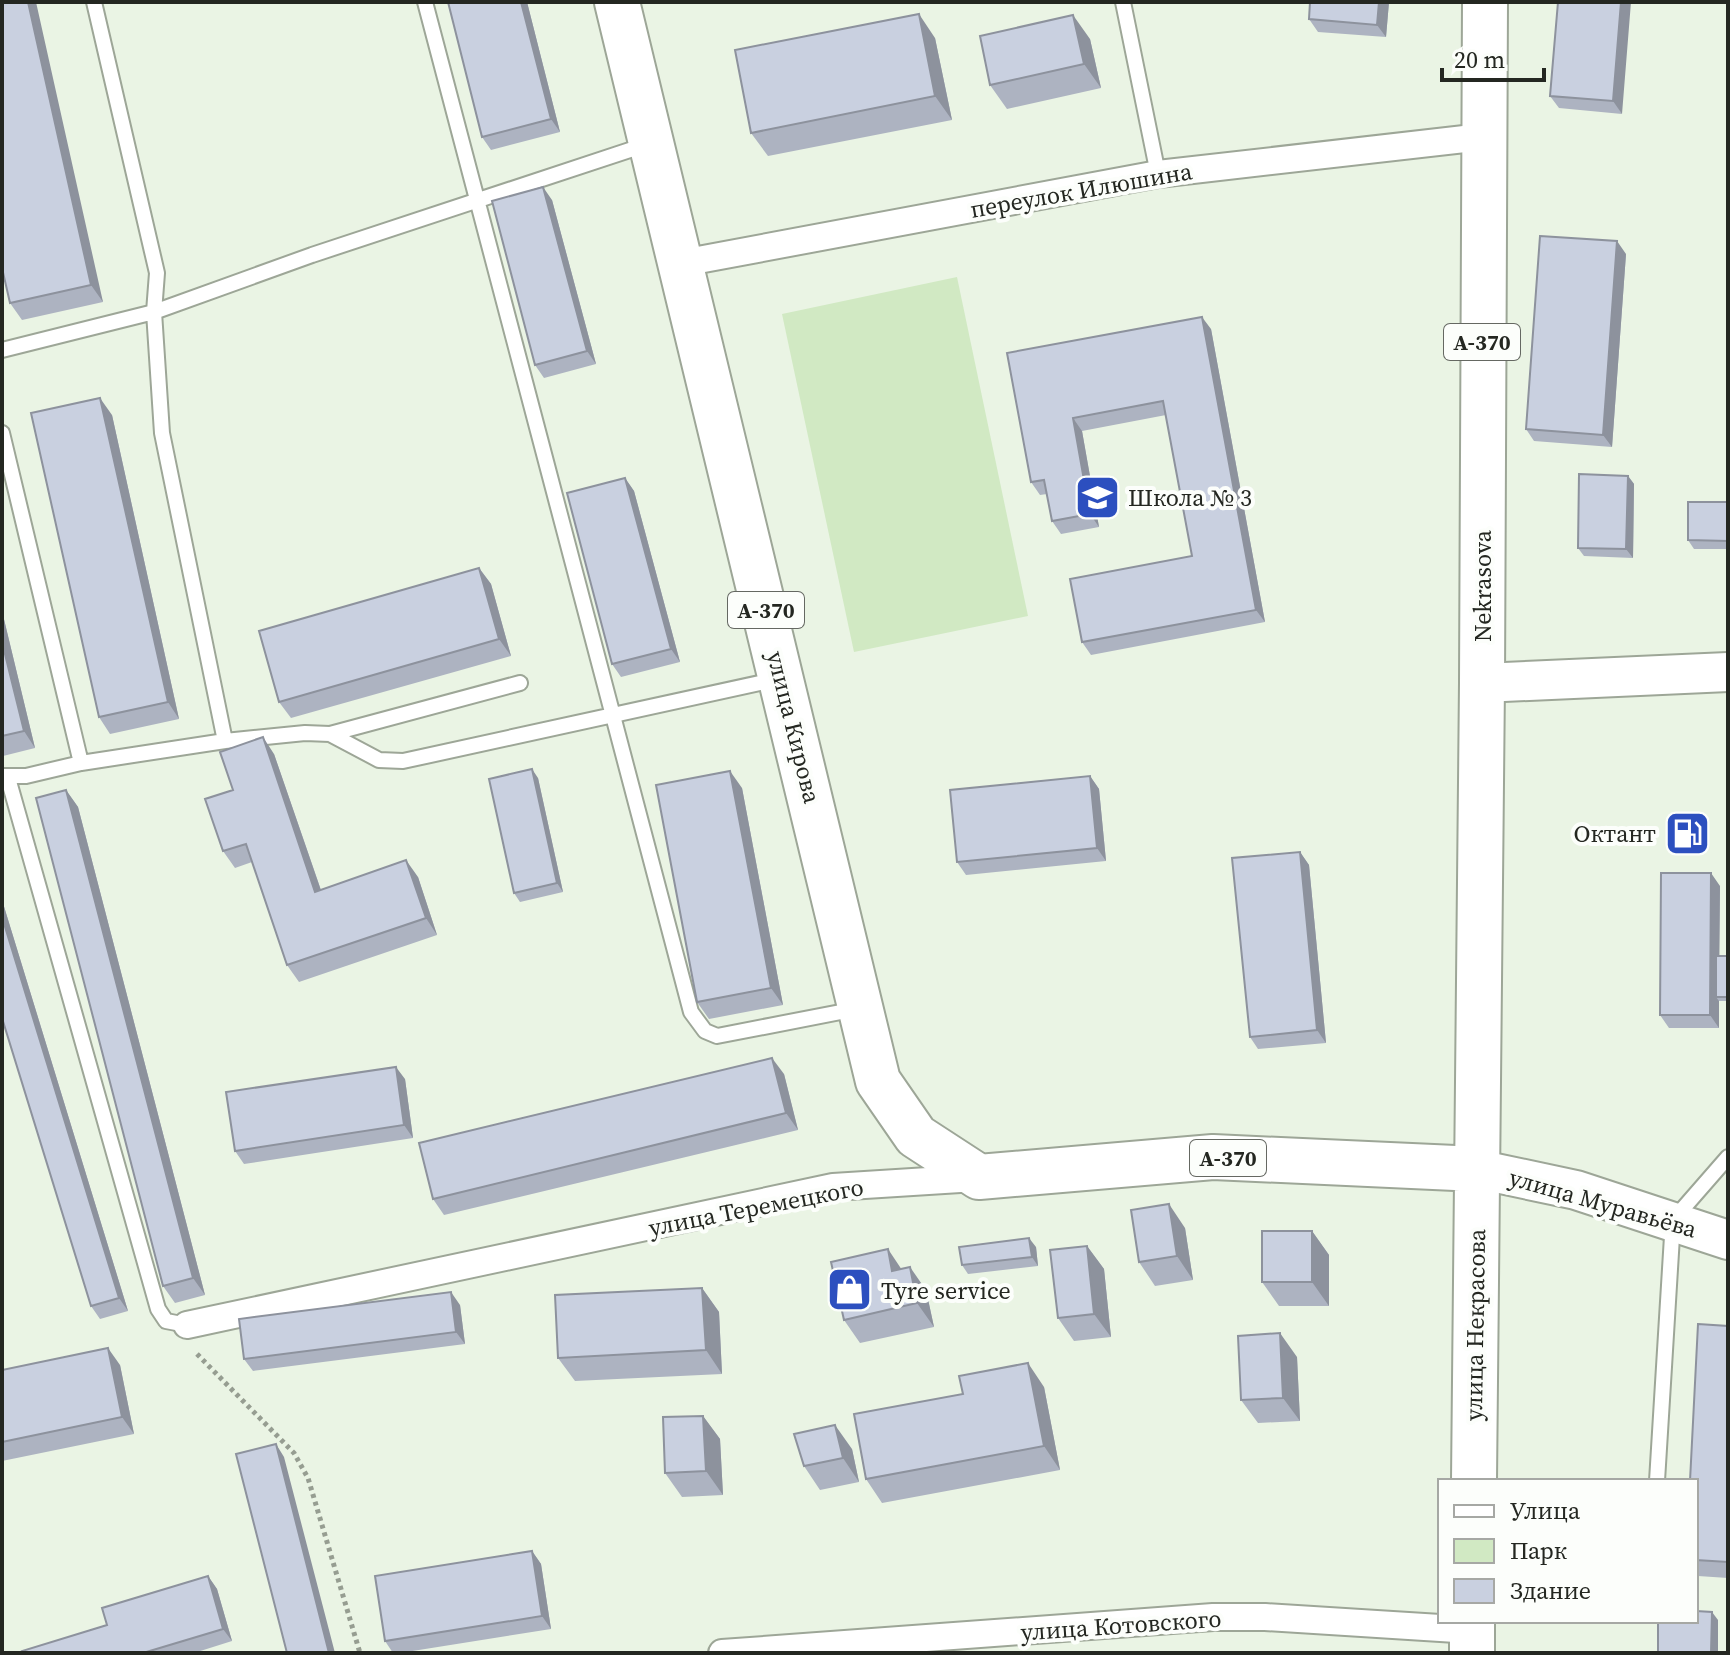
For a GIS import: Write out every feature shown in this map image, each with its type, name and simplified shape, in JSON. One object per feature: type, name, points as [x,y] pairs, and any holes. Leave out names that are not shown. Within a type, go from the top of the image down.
[{"type":"highway","name":"улица Кирова","points":[[617,2],[878,1081],[916,1136],[979,1177]]},
{"type":"highway","name":"Nekrasova","points":[[1477,1169],[1485,2]]},
{"type":"highway","name":"улица Теремецкого","points":[[979,1177],[1213,1157],[1477,1169]]},
{"type":"highway","name":"улица Некрасова","points":[[1474,1479],[1477,1169]]},
{"type":"street","name":"переулок Илюшина","points":[[682,263],[1158,174],[1482,137]]},
{"type":"street","points":[[1482,683],[1728,672]]},
{"type":"street","name":"улица Муравьёва","points":[[1477,1169],[1576,1190],[1728,1240]]},
{"type":"street","name":"улица Теремецкого","points":[[187,1325],[833,1187],[979,1177]]},
{"type":"street","name":"улица Котовского","points":[[722,1653],[1213,1617],[1265,1617],[1472,1635]]},
{"type":"lane","points":[[94,2],[157,273],[154,312],[162,433],[225,741]]},
{"type":"lane","points":[[425,2],[691,1012],[705,1031],[717,1036],[861,1008]]},
{"type":"lane","points":[[1123,2],[1158,174]]},
{"type":"lane","points":[[2,350],[154,312],[312,255],[652,143]]},
{"type":"lane","points":[[2,433],[81,763]]},
{"type":"lane","points":[[330,734],[379,760],[403,761],[782,678]]},
{"type":"lane","points":[[187,1325],[166,1321],[160,1316],[5,777],[225,741],[305,733],[330,734],[520,683]]},
{"type":"lane","points":[[1657,1479],[1673,1220],[1728,1157]]},
{"type":"path","points":[[160,1316],[294,1453],[308,1478],[360,1653]]},
{"type":"green space","points":[[957,277],[1028,616],[854,652],[782,314]]},
{"type":"building","points":[[2,2],[28,2],[91,285],[10,303],[2,268]]},
{"type":"building","points":[[448,2],[521,2],[551,119],[482,137]]},
{"type":"building","points":[[1310,2],[1379,2],[1377,25],[1309,19]]},
{"type":"building","points":[[1558,2],[1621,2],[1613,101],[1550,96]]},
{"type":"building","points":[[919,14],[935,96],[751,133],[735,50]]},
{"type":"building","points":[[1073,15],[1084,64],[990,85],[980,36]]},
{"type":"building","points":[[543,187],[587,351],[535,365],[492,201]]},
{"type":"building","points":[[1540,236],[1617,241],[1603,435],[1526,429]]},
{"type":"building","points":[[1202,317],[1256,610],[1082,642],[1070,579],[1192,556],[1163,401],[1073,418],[1090,514],[1052,521],[1044,480],[1031,482],[1007,353]]},
{"type":"building","points":[[100,398],[168,702],[99,717],[31,413]]},
{"type":"building","points":[[1579,474],[1628,476],[1626,549],[1578,548]]},
{"type":"building","points":[[625,478],[671,649],[612,664],[567,493]]},
{"type":"building","points":[[1688,502],[1728,502],[1728,541],[1688,540]]},
{"type":"building","points":[[479,568],[499,639],[279,702],[259,631]]},
{"type":"building","points":[[2,642],[24,731],[2,736]]},
{"type":"building","points":[[263,737],[315,892],[406,860],[426,918],[287,965],[246,844],[223,851],[205,799],[233,790],[220,752]]},
{"type":"building","points":[[532,769],[557,883],[514,893],[489,779]]},
{"type":"building","points":[[730,771],[771,988],[697,1002],[656,785]]},
{"type":"building","points":[[1090,776],[1097,848],[957,862],[950,790]]},
{"type":"building","points":[[66,790],[193,1278],[163,1286],[36,798]]},
{"type":"building","points":[[1300,852],[1317,1030],[1250,1037],[1232,858]]},
{"type":"building","points":[[1661,873],[1711,873],[1710,1015],[1660,1015]]},
{"type":"building","points":[[2,917],[119,1298],[91,1306],[2,1018]]},
{"type":"building","points":[[1716,956],[1728,956],[1728,997],[1716,997]]},
{"type":"building","points":[[772,1058],[786,1113],[433,1199],[419,1143]]},
{"type":"building","points":[[396,1067],[404,1125],[235,1151],[226,1092]]},
{"type":"building","points":[[1169,1204],[1177,1256],[1139,1262],[1131,1210]]},
{"type":"building","points":[[1262,1231],[1312,1231],[1312,1282],[1262,1282]]},
{"type":"building","points":[[1029,1238],[1032,1257],[962,1265],[959,1247]]},
{"type":"building","points":[[1087,1246],[1094,1314],[1058,1318],[1050,1250]]},
{"type":"building","points":[[888,1249],[892,1271],[910,1267],[917,1303],[844,1320],[831,1262]]},
{"type":"building","points":[[702,1288],[706,1350],[558,1358],[555,1295]]},
{"type":"building","points":[[451,1292],[456,1332],[244,1359],[239,1319]]},
{"type":"building","points":[[1698,1324],[1728,1326],[1728,1562],[1698,1560],[1698,1479],[1690,1479]]},
{"type":"building","points":[[1280,1333],[1283,1398],[1241,1400],[1238,1336]]},
{"type":"building","points":[[108,1348],[122,1417],[2,1442],[2,1370]]},
{"type":"building","points":[[1028,1363],[1044,1446],[866,1479],[854,1414],[963,1394],[959,1376]]},
{"type":"building","points":[[703,1416],[706,1471],[665,1473],[663,1417]]},
{"type":"building","points":[[835,1425],[843,1458],[804,1466],[794,1434]]},
{"type":"building","points":[[276,1444],[329,1653],[287,1653],[236,1454]]},
{"type":"building","points":[[532,1551],[542,1616],[385,1641],[375,1576]]},
{"type":"building","points":[[208,1576],[223,1629],[143,1653],[22,1651],[107,1625],[102,1608]]},
{"type":"building","points":[[1698,1611],[1712,1612],[1711,1653],[1658,1653],[1658,1623],[1698,1623]]},
{"type":"place","name":"Школа № 3","points":[[1097,497]]},
{"type":"place","name":"Октант","points":[[1687,833]]},
{"type":"place","name":"Tyre service","points":[[850,1290]]}]
